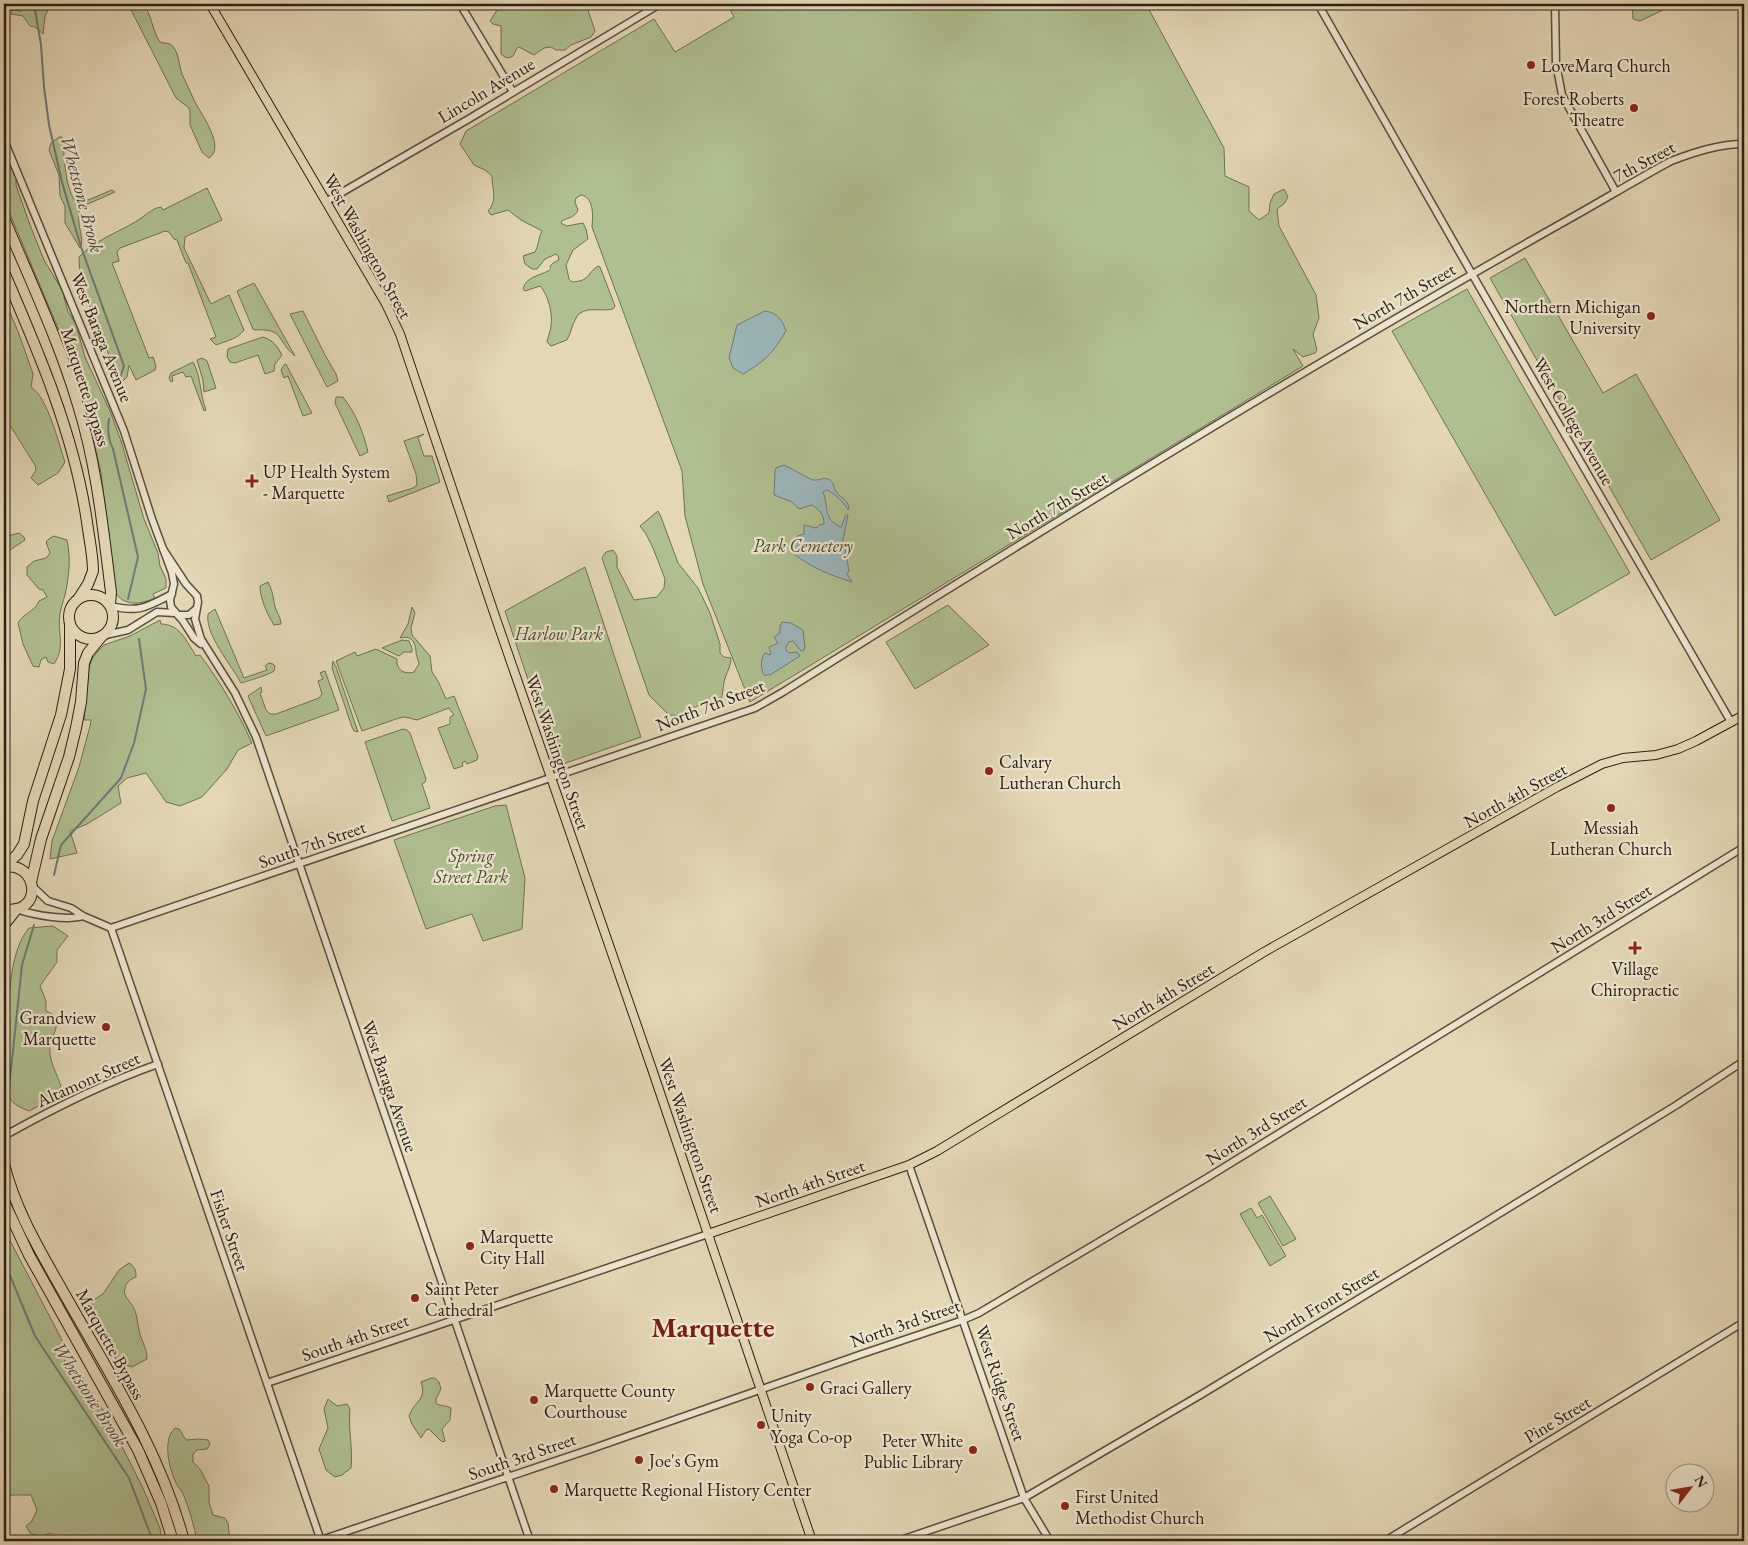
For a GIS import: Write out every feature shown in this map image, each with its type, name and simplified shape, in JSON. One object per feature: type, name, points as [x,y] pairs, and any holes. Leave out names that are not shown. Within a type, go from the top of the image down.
[{"type":"highway","name":"Marquette Bypass","points":[[4,218],[64,362],[89,446],[99,499],[111,592],[110,605]]},
{"type":"highway","name":"Marquette Bypass","points":[[4,272],[55,394],[82,490],[93,572],[80,598]]},
{"type":"highway","points":[[4,867],[17,856],[24,844],[33,801],[61,715],[70,669],[69,611],[75,601],[80,598],[95,596],[105,600],[110,605],[114,615],[113,624],[88,653],[84,663],[81,702],[76,728],[38,849],[30,899],[4,925]]},
{"type":"highway","points":[[70,626],[82,637],[90,639],[103,636]]},
{"type":"highway","points":[[4,867],[20,869],[28,876],[32,884]]},
{"type":"highway","points":[[4,910],[17,910]]},
{"type":"highway","name":"Marquette Bypass","points":[[4,1164],[15,1197],[34,1241],[133,1416],[153,1456],[174,1506],[184,1541]]},
{"type":"highway","name":"Marquette Bypass","points":[[4,1202],[29,1255],[138,1450],[161,1503],[173,1541]]},
{"type":"main road","name":"West Washington Street","points":[[210,4],[327,201],[386,304],[400,334],[812,1541]]},
{"type":"main road","name":"North 4th Street","points":[[708,1234],[909,1165],[937,1151],[1181,1002],[1358,898],[1557,787],[1602,764],[1622,758],[1656,756],[1678,749],[1744,715]]},
{"type":"street","points":[[460,4],[512,92]]},
{"type":"street","name":"Lincoln Avenue","points":[[327,201],[660,4]]},
{"type":"street","name":"West College Avenue","points":[[1318,4],[1731,722]]},
{"type":"street","points":[[1556,7],[1556,63],[1562,95],[1616,192]]},
{"type":"street","name":"West Baraga Avenue","points":[[4,140],[111,397],[173,578],[172,594]]},
{"type":"street","name":"7th Street","points":[[1563,223],[1671,162],[1693,153],[1728,144],[1744,144]]},
{"type":"street","name":"North 7th Street","points":[[551,776],[754,708],[1318,364],[1563,223]]},
{"type":"street","name":"West Baraga Avenue","points":[[163,549],[189,588]]},
{"type":"street","points":[[103,636],[128,630],[157,612],[189,616],[197,608],[198,598],[189,588],[180,588],[149,606],[133,610],[110,605]]},
{"type":"street","points":[[172,594],[170,603],[176,614]]},
{"type":"street","name":"West Baraga Avenue","points":[[197,608],[195,620],[198,633],[205,648],[235,693],[251,725],[530,1541]]},
{"type":"street","name":"West Baraga Avenue","points":[[176,614],[194,638],[205,648]]},
{"type":"street","name":"South 7th Street","points":[[111,928],[299,865],[551,776]]},
{"type":"street","name":"North 3rd Street","points":[[761,1390],[963,1320],[1014,1293],[1205,1179],[1744,847]]},
{"type":"street","points":[[32,884],[48,901],[71,908],[82,916],[111,928]]},
{"type":"street","points":[[17,910],[32,914],[67,918],[82,916]]},
{"type":"street","name":"Fisher Street","points":[[111,928],[321,1541]]},
{"type":"street","name":"North Front Street","points":[[898,1541],[1024,1498],[1479,1226],[1744,1062]]},
{"type":"street","name":"Altamont Street","points":[[4,1136],[113,1080],[158,1064]]},
{"type":"street","name":"West Ridge Street","points":[[909,1165],[1024,1498],[1050,1541]]},
{"type":"street","name":"South 4th Street","points":[[267,1383],[708,1234]]},
{"type":"street","name":"Pine Street","points":[[1386,1541],[1744,1322]]},
{"type":"street","name":"South 3rd Street","points":[[321,1541],[761,1390]]},
{"type":"green space","points":[[28,4],[51,4],[45,16],[43,34],[35,27],[30,26],[23,16],[11,14],[12,10],[21,11]]},
{"type":"green space","points":[[128,4],[143,4],[160,42],[171,45],[176,51],[182,74],[214,139],[214,153],[209,158],[202,152],[190,125],[190,111],[188,107],[176,98]]},
{"type":"green space","points":[[501,4],[586,4],[595,31],[591,37],[571,45],[565,50],[556,50],[551,47],[544,48],[534,55],[519,47],[513,56],[505,57],[501,54],[501,26],[490,21]]},
{"type":"green space","name":"Park Cemetery","points":[[727,4],[1146,4],[1224,148],[1225,176],[1249,187],[1249,211],[1259,220],[1269,213],[1270,203],[1274,194],[1284,189],[1288,197],[1284,204],[1277,209],[1279,226],[1316,295],[1319,318],[1313,334],[1317,350],[1315,353],[1303,357],[1293,349],[1303,366],[750,702],[703,584],[685,516],[682,471],[592,227],[592,213],[588,199],[581,195],[576,198],[575,202],[578,210],[561,222],[567,226],[583,223],[588,239],[573,250],[566,265],[569,279],[572,282],[582,280],[598,266],[600,267],[615,306],[613,309],[588,310],[579,314],[567,340],[551,346],[547,342],[551,329],[551,315],[545,294],[540,286],[525,291],[523,289],[530,279],[550,270],[552,264],[559,260],[558,256],[556,254],[545,259],[537,269],[532,269],[525,264],[523,256],[535,252],[542,231],[521,220],[508,210],[491,215],[488,211],[494,199],[492,176],[474,165],[460,144],[466,131],[654,19],[675,52],[734,17]]},
{"type":"green space","points":[[1632,4],[1665,4],[1663,10],[1640,21],[1633,19]]},
{"type":"green space","points":[[62,137],[67,179],[71,195],[75,201],[88,200],[112,190],[115,192],[81,207],[79,213],[82,239],[80,248],[65,223],[65,206],[60,196],[59,175],[49,150],[51,143]]},
{"type":"green space","points":[[4,154],[16,177],[16,185],[44,260],[62,290],[68,312],[76,324],[85,357],[110,411],[144,519],[158,553],[160,566],[166,579],[166,588],[153,594],[155,598],[150,600],[129,603],[116,594],[101,473],[86,407],[71,359],[4,200]]},
{"type":"green space","points":[[207,188],[222,220],[185,237],[184,248],[211,304],[229,295],[244,330],[235,338],[216,345],[210,339],[216,337],[188,263],[186,263],[177,240],[169,232],[165,231],[120,248],[117,252],[119,261],[112,263],[149,358],[153,357],[156,366],[155,370],[136,380],[129,365],[127,377],[123,381],[116,377],[88,301],[79,257],[99,241],[137,221],[149,212],[161,207],[163,210]]},
{"type":"green space","points":[[1525,258],[1603,393],[1636,374],[1720,520],[1651,560],[1490,278]]},
{"type":"green space","points":[[254,283],[295,356],[276,334],[271,331],[253,329],[237,291]]},
{"type":"green space","points":[[1467,289],[1630,573],[1555,616],[1392,331]]},
{"type":"green space","points":[[4,298],[33,374],[31,387],[47,410],[65,462],[58,473],[38,485],[31,478],[36,470],[35,465],[4,416]]},
{"type":"green space","points":[[303,311],[336,374],[338,381],[327,387],[290,314]]},
{"type":"green space","points":[[263,337],[274,344],[282,355],[275,364],[274,371],[265,374],[258,355],[235,363],[230,362],[227,357],[228,349]]},
{"type":"green space","points":[[202,358],[207,361],[216,388],[204,392],[203,380],[197,360]]},
{"type":"green space","points":[[193,362],[198,373],[206,410],[204,411],[191,376],[186,377],[183,372],[172,376],[173,381],[171,382],[169,378],[171,373]]},
{"type":"green space","points":[[286,364],[312,413],[303,416],[288,376],[284,378],[281,370]]},
{"type":"green space","points":[[336,397],[343,397],[352,410],[361,430],[368,452],[360,456],[335,403]]},
{"type":"green space","points":[[424,434],[418,438],[424,456],[432,456],[440,482],[389,502],[387,496],[417,485],[416,474],[404,441]]},
{"type":"green space","points":[[658,511],[678,563],[698,588],[710,613],[720,644],[720,653],[724,657],[731,658],[718,705],[715,708],[702,704],[683,716],[669,715],[649,695],[602,558],[606,552],[613,550],[617,556],[617,567],[634,600],[657,597],[664,588],[665,579],[653,548],[640,526]]},
{"type":"green space","points":[[19,533],[25,540],[4,554],[4,537]]},
{"type":"green space","points":[[54,536],[67,540],[69,554],[68,581],[59,621],[60,651],[54,664],[48,662],[46,657],[41,660],[39,667],[33,666],[23,644],[18,623],[35,608],[39,601],[47,597],[43,590],[39,589],[27,575],[27,567],[34,561],[46,558],[50,553],[46,542]]},
{"type":"green space","name":"Harlow Park","points":[[585,567],[641,737],[557,766],[505,611]]},
{"type":"green space","points":[[268,582],[281,624],[274,625],[266,611],[260,586]]},
{"type":"green space","points":[[948,605],[989,645],[915,689],[886,642]]},
{"type":"green space","points":[[412,607],[415,613],[411,628],[412,635],[430,656],[432,672],[446,699],[454,696],[478,756],[477,760],[467,764],[465,761],[462,763],[463,766],[454,769],[438,728],[450,724],[450,717],[454,715],[449,708],[417,720],[405,717],[399,718],[362,731],[336,661],[355,652],[357,656],[376,649],[397,659],[401,671],[407,673],[414,672],[419,664],[415,644],[410,638],[400,638],[408,624]]},
{"type":"green space","points":[[215,609],[244,678],[267,670],[265,666],[269,663],[275,666],[274,671],[241,683],[210,631],[208,614]]},
{"type":"green space","points":[[160,620],[161,624],[178,630],[196,656],[200,655],[229,698],[252,743],[238,750],[227,769],[202,797],[180,806],[166,802],[146,773],[127,778],[118,786],[121,803],[87,824],[70,831],[77,853],[50,859],[52,841],[79,767],[90,726],[91,720],[84,720],[89,668],[92,659],[104,645],[130,636]]},
{"type":"green space","points":[[402,640],[409,641],[412,652],[404,652],[399,656],[382,648]]},
{"type":"green space","points":[[333,661],[358,732],[354,731],[352,727],[332,668]]},
{"type":"green space","points":[[325,671],[339,710],[266,736],[248,696],[261,687],[262,692],[260,693],[266,710],[270,714],[276,714],[319,698],[322,694],[318,681],[323,679],[320,673]]},
{"type":"green space","points":[[403,729],[410,733],[426,779],[422,784],[430,808],[392,821],[365,742]]},
{"type":"green space","name":"Spring Street Park","points":[[506,805],[525,878],[522,929],[483,941],[472,914],[426,929],[394,840],[495,806]]},
{"type":"green space","points":[[53,926],[68,936],[57,950],[57,962],[40,986],[46,1001],[46,1011],[54,1015],[56,1020],[56,1028],[50,1051],[61,1086],[52,1099],[29,1111],[13,1103],[5,1079],[10,983],[17,952],[29,928]]},
{"type":"green space","points":[[1270,1196],[1296,1239],[1283,1246],[1258,1203]]},
{"type":"green space","points":[[1251,1208],[1257,1218],[1262,1215],[1286,1256],[1270,1266],[1240,1214]]},
{"type":"green space","points":[[4,1229],[64,1344],[65,1364],[70,1371],[82,1376],[105,1413],[142,1486],[160,1528],[162,1541],[64,1541],[50,1533],[40,1537],[30,1533],[26,1526],[32,1521],[37,1510],[31,1495],[12,1495],[4,1499]]},
{"type":"green space","points":[[129,1263],[135,1269],[136,1277],[126,1284],[125,1293],[136,1314],[147,1359],[132,1367],[119,1363],[108,1348],[93,1315],[92,1301],[103,1294],[119,1270]]},
{"type":"green space","points":[[435,1378],[439,1382],[441,1389],[436,1403],[451,1408],[450,1420],[442,1429],[445,1441],[442,1442],[429,1429],[426,1430],[421,1438],[409,1416],[421,1396],[421,1382]]},
{"type":"green space","points":[[328,1399],[337,1406],[347,1404],[350,1409],[351,1468],[342,1475],[335,1477],[326,1470],[319,1449],[328,1428],[324,1409]]},
{"type":"green space","points":[[175,1428],[179,1429],[186,1440],[208,1440],[210,1444],[207,1449],[197,1450],[193,1454],[193,1462],[200,1469],[209,1486],[209,1502],[213,1515],[225,1518],[228,1523],[230,1541],[197,1541],[192,1518],[183,1494],[176,1483],[169,1462],[169,1440]]},
{"type":"water","points":[[765,311],[773,313],[779,318],[786,331],[768,356],[743,374],[733,368],[729,358],[737,325]]},
{"type":"water","points":[[784,465],[813,480],[824,478],[830,480],[836,492],[848,504],[848,510],[842,501],[833,494],[827,490],[823,492],[827,512],[835,524],[841,527],[846,515],[848,515],[841,544],[845,549],[849,571],[847,574],[852,582],[821,571],[794,554],[793,540],[804,534],[804,525],[816,528],[824,524],[824,521],[821,513],[812,505],[799,509],[792,502],[774,495],[776,468]]},
{"type":"water","points":[[782,622],[791,623],[803,630],[804,650],[801,651],[793,641],[789,642],[786,650],[789,653],[797,652],[800,656],[770,675],[764,675],[761,663],[763,657],[765,653],[770,655],[769,647],[778,643],[774,637],[780,633]]},
{"type":"waterway","name":"Whetstone Brook","points":[[34,4],[41,45],[49,125],[62,182],[81,247],[124,366],[117,386]]},
{"type":"waterway","name":"Whetstone Brook","points":[[109,419],[109,438],[138,557],[128,599]]},
{"type":"waterway","name":"Whetstone Brook","points":[[54,875],[61,845],[121,778],[134,743],[146,689],[139,639]]},
{"type":"waterway","name":"Whetstone Brook","points":[[8,1098],[22,965],[34,925]]},
{"type":"waterway","name":"Whetstone Brook","points":[[4,1261],[35,1336],[129,1478],[153,1541]]},
{"type":"place","name":"LoveMarq Church","points":[[1531,65]]},
{"type":"place","name":"Forest Roberts Theatre","points":[[1634,108]]},
{"type":"place","name":"Northern Michigan University","points":[[1651,316]]},
{"type":"place","name":"UP Health System - Marquette","points":[[252,481]]},
{"type":"place","name":"Calvary Lutheran Church","points":[[989,771]]},
{"type":"place","name":"Messiah Lutheran Church","points":[[1611,808]]},
{"type":"place","name":"Village Chiropractic","points":[[1635,948]]},
{"type":"place","name":"Grandview Marquette","points":[[106,1027]]},
{"type":"place","name":"Marquette City Hall","points":[[470,1246]]},
{"type":"place","name":"Saint Peter Cathedral","points":[[415,1298]]},
{"type":"place","name":"Graci Gallery","points":[[810,1387]]},
{"type":"place","name":"Marquette County Courthouse","points":[[534,1400]]},
{"type":"place","name":"Unity Yoga Co-op","points":[[761,1425]]},
{"type":"place","name":"Peter White Public Library","points":[[973,1450]]},
{"type":"place","name":"Joe's Gym","points":[[639,1460]]},
{"type":"place","name":"Marquette Regional History Center","points":[[554,1489]]},
{"type":"place","name":"First United Methodist Church","points":[[1065,1506]]},
{"type":"district","name":"Marquette","points":[[713,1327]]}]
